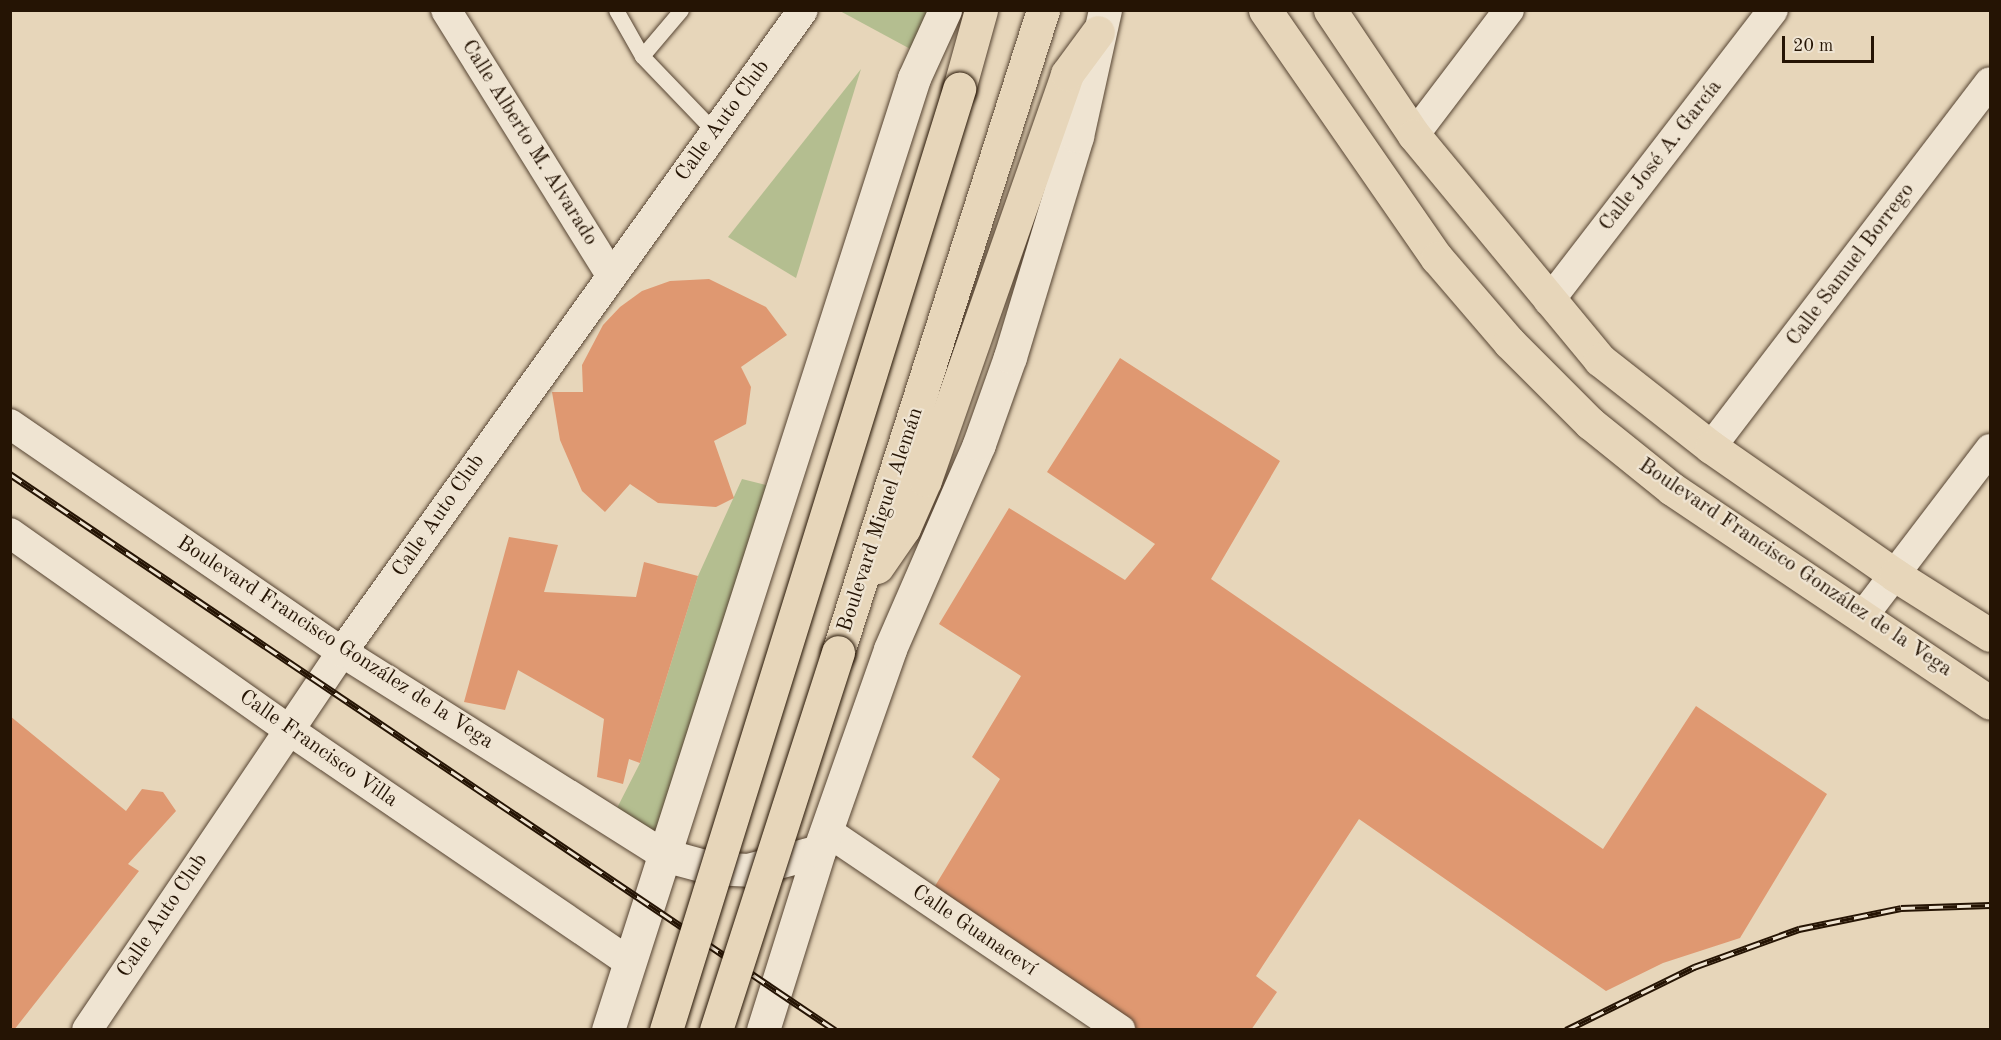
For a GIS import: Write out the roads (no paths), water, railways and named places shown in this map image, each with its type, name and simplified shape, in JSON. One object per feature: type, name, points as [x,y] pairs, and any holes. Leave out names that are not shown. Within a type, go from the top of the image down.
[{"type":"main road","points":[[666,1029],[959,89],[981,10]]},
{"type":"main road","name":"Boulevard Miguel Alemán","points":[[716,1029],[860,589],[1043,10]]},
{"type":"main road","name":"Boulevard Francisco González de la Vega","points":[[1265,10],[1437,258],[1509,342],[1590,423],[1672,489],[1990,703]]},
{"type":"main road","points":[[1330,10],[1414,135],[1600,360],[1711,447],[1895,575],[1990,635]]},
{"type":"main road","points":[[860,589],[904,528],[925,480],[1067,74],[1101,21]]},
{"type":"street","name":"Calle Alberto M. Alvarado","points":[[446,10],[611,275]]},
{"type":"street","name":"Calle Auto Club","points":[[87,1029],[342,652],[803,10]]},
{"type":"street","points":[[608,1029],[914,78],[945,10]]},
{"type":"street","points":[[1414,135],[1509,10]]},
{"type":"street","name":"Calle José A. García","points":[[1549,301],[1773,10]]},
{"type":"street","points":[[764,1029],[823,841],[890,649],[979,444],[1010,357],[1077,136],[1101,21]]},
{"type":"street","name":"Calle Samuel Borrego","points":[[1711,447],[1990,82]]},
{"type":"street","name":"Boulevard Francisco González de la Vega","points":[[10,424],[342,652],[664,855]]},
{"type":"street","points":[[1863,616],[1990,449]]},
{"type":"street","name":"Calle Francisco Villa","points":[[10,533],[289,730],[628,961]]},
{"type":"street","points":[[664,855],[712,868],[748,870],[823,841]]},
{"type":"street","name":"Calle Guanaceví","points":[[823,841],[1120,1029]]},
{"type":"lane","points":[[616,10],[642,56],[715,132]]},
{"type":"lane","points":[[642,56],[681,10]]},
{"type":"railway","points":[[10,474],[835,1030]]},
{"type":"railway","points":[[1566,1030],[1694,967],[1799,929],[1901,908],[1990,905]]}]
